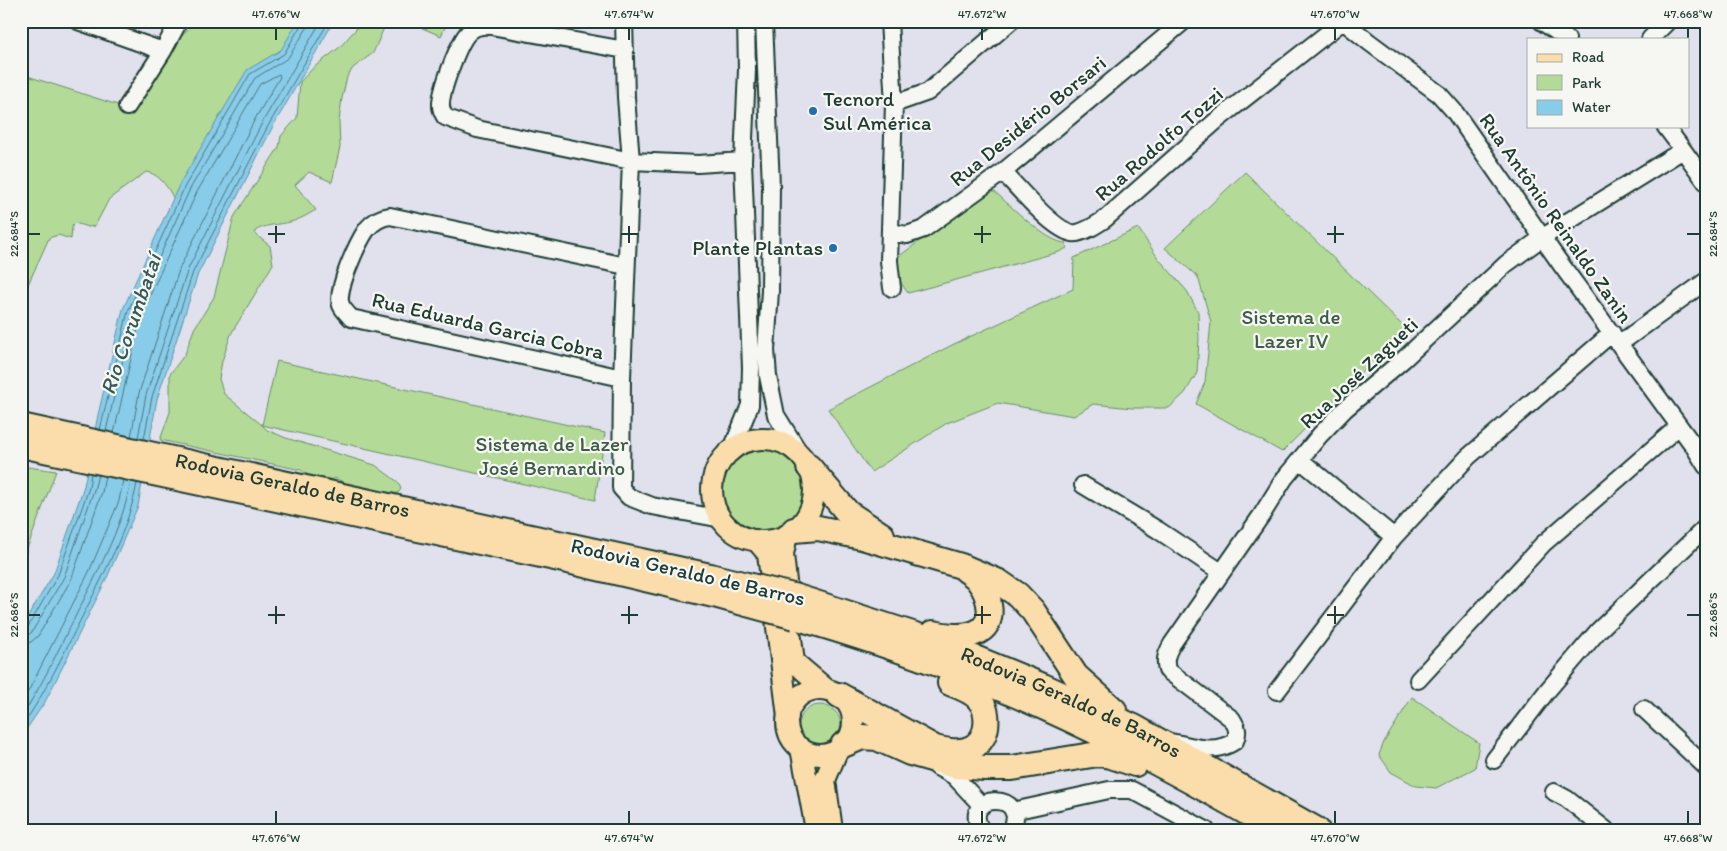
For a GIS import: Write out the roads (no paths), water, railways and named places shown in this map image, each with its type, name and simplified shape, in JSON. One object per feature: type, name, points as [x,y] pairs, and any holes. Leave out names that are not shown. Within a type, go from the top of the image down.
[{"type":"highway","name":"Rodovia Geraldo de Barros","points":[[21,426],[72,447]]},
{"type":"highway","name":"Rodovia Geraldo de Barros","points":[[21,445],[72,447],[180,469],[555,558],[712,586],[796,610],[860,636],[961,672],[1070,720],[1191,780],[1277,830]]},
{"type":"highway","points":[[805,462],[848,513],[903,548]]},
{"type":"highway","points":[[791,532],[818,528],[835,531],[903,548],[961,566],[999,582],[1018,595],[1033,611],[1076,676],[1134,727]]},
{"type":"highway","points":[[836,610],[937,634],[966,636],[975,634],[986,626],[991,614],[988,599],[978,580],[961,566]]},
{"type":"highway","points":[[796,610],[970,692],[984,706],[986,726],[982,737],[974,747],[964,751],[934,748],[833,692]]},
{"type":"highway","name":"Rodovia Geraldo de Barros","points":[[796,610],[836,610],[931,640],[1043,686],[1134,727],[1317,830]]},
{"type":"highway","points":[[841,747],[862,738],[877,738],[910,752],[956,766],[1012,768],[1098,754],[1111,756],[1127,761],[1235,813],[1277,830]]},
{"type":"main road","points":[[756,440],[781,442],[793,448],[805,462],[813,478],[813,501],[803,522],[791,532],[780,539],[756,540],[732,530],[722,519],[712,495],[713,482],[720,464],[732,449],[743,443],[756,440]]},
{"type":"main road","points":[[791,532],[783,554],[794,662],[846,702],[851,710],[853,719],[849,738],[841,747],[826,780],[832,830]]},
{"type":"main road","points":[[756,540],[768,554],[788,730],[793,740],[810,753],[819,755],[829,753],[841,747]]},
{"type":"main road","points":[[788,717],[790,708],[796,699],[805,692],[816,689],[833,692]]},
{"type":"main road","points":[[801,748],[816,830]]},
{"type":"street","points":[[78,21],[164,51]]},
{"type":"street","points":[[127,107],[164,51],[179,21]]},
{"type":"street","points":[[624,21],[626,97],[631,161],[622,378],[621,488],[628,497],[652,506],[722,519]]},
{"type":"street","points":[[732,449],[750,405],[751,368],[743,161],[747,70],[746,21]]},
{"type":"street","points":[[764,21],[771,186],[770,291],[766,350],[768,376],[776,415],[805,462]]},
{"type":"street","points":[[889,21],[894,104],[889,261],[892,288]]},
{"type":"street","points":[[894,104],[928,92],[1011,21]]},
{"type":"street","name":"Rua Desidério Borsari","points":[[890,232],[907,235],[924,229],[1003,172],[1184,21]]},
{"type":"street","name":"Rua Rodolfo Tozzi","points":[[1003,172],[1056,227],[1076,234],[1091,228],[1105,219],[1216,121],[1343,21]]},
{"type":"street","name":"Rua Antônio Reinaldo Zanin","points":[[1343,21],[1439,94],[1454,111],[1560,263],[1693,445],[1706,466]]},
{"type":"street","points":[[1541,21],[1566,38]]},
{"type":"street","points":[[1651,38],[1668,21]]},
{"type":"street","points":[[625,50],[491,26],[475,27],[461,41],[446,81],[441,104],[445,117],[477,129],[631,161],[698,164],[743,161]]},
{"type":"street","points":[[1666,128],[1706,182]]},
{"type":"street","name":"Rua José Zagueti","points":[[1156,739],[1207,749],[1219,749],[1235,742],[1238,735],[1237,727],[1232,719],[1167,670],[1166,654],[1261,516],[1284,479],[1345,409],[1404,359],[1506,264],[1543,237],[1683,150]]},
{"type":"street","name":"Rua Eduarda Garcia Cobra","points":[[622,378],[351,318],[341,305],[340,293],[350,261],[368,228],[381,217],[390,216],[626,266]]},
{"type":"street","points":[[1278,691],[1394,537],[1468,457],[1616,339],[1706,281]]},
{"type":"street","points":[[1418,680],[1543,544],[1678,426]]},
{"type":"street","points":[[1300,460],[1394,537]]},
{"type":"street","points":[[1083,485],[1158,530],[1221,572]]},
{"type":"street","points":[[1494,760],[1547,691],[1598,631],[1706,527]]},
{"type":"street","points":[[1644,709],[1706,767]]},
{"type":"street","points":[[910,752],[954,776],[982,806]]},
{"type":"street","points":[[1013,811],[1109,790],[1132,790],[1206,830]]},
{"type":"street","points":[[1554,792],[1567,798],[1606,830]]},
{"type":"street","points":[[980,830],[977,817],[982,806],[992,800],[1004,802],[1013,811],[1014,823],[1011,830]]},
{"type":"water","name":"Rio Corumbataí","points":[[298,21],[334,21],[272,128],[198,274],[157,399],[138,506],[106,580],[45,702],[21,737],[21,628],[54,573],[84,486],[98,415],[123,309],[180,183],[247,70],[281,50]]},
{"type":"place","name":"Tecnord Sul América","points":[[813,111]]},
{"type":"place","name":"Plante Plantas","points":[[833,248]]},
{"type":"park label","name":"Sistema de Lazer IV","points":[[1291,329]]},
{"type":"park label","name":"Sistema de Lazer José Bernardino","points":[[552,456]]}]
